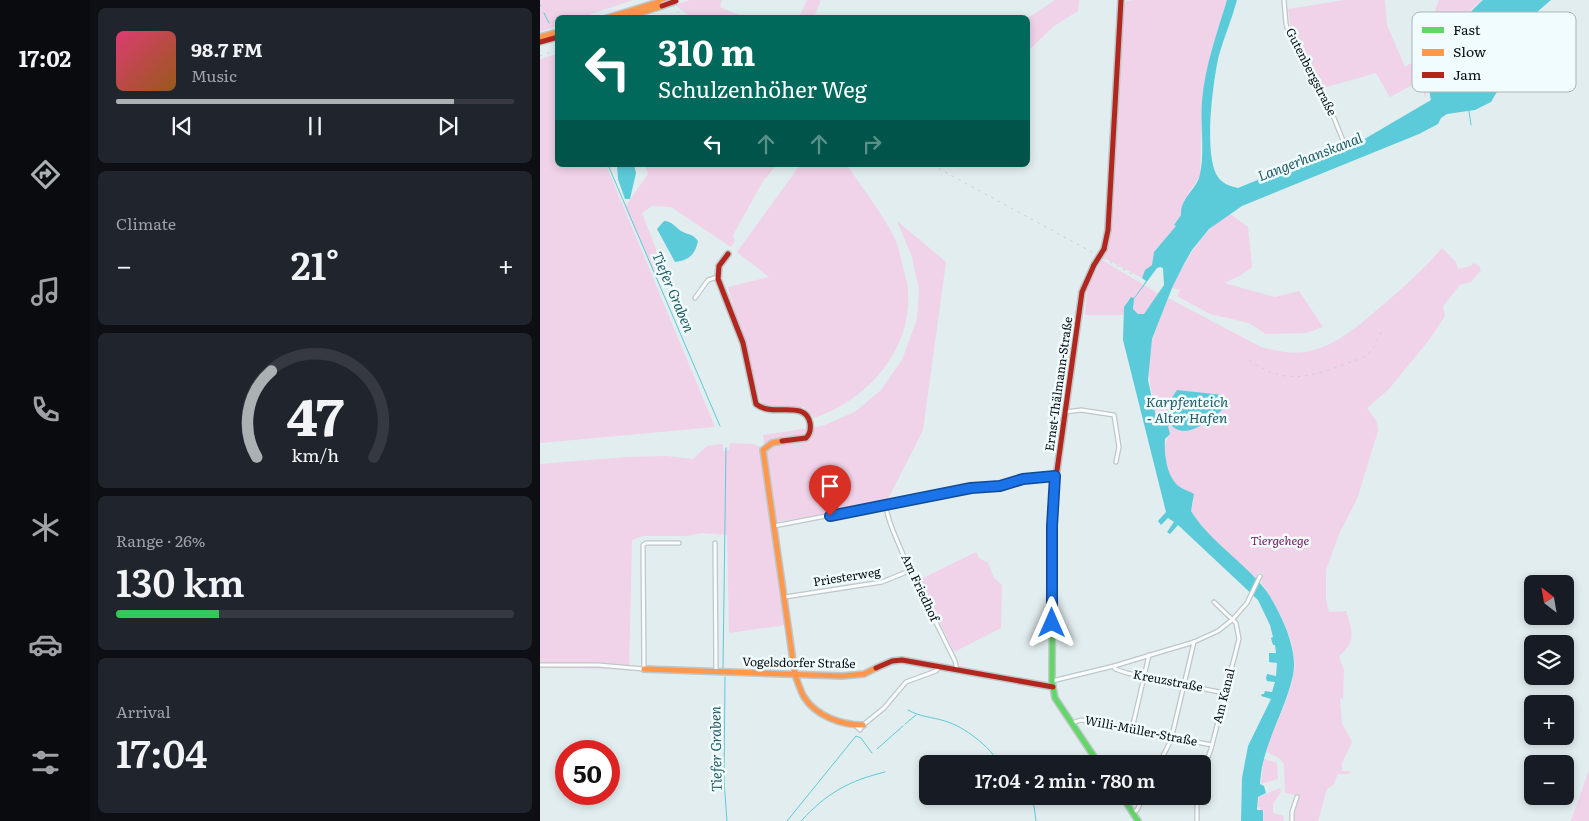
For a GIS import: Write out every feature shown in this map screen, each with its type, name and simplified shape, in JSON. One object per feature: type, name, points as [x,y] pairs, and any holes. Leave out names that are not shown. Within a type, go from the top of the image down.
[{"type":"street","points":[[632,15],[660,4],[665,0]]},
{"type":"street","name":"Ernst-Thälmann-Straße","points":[[1093,755],[1055,698],[1052,684],[1052,526],[1055,476],[1083,288],[1104,249],[1108,230],[1121,0]]},
{"type":"street","name":"Gutenbergstraße","points":[[1284,0],[1288,32],[1334,118],[1344,143]]},
{"type":"street","points":[[618,15],[678,1]]},
{"type":"street","points":[[540,37],[555,33]]},
{"type":"street","points":[[540,42],[555,38]]},
{"type":"street","points":[[728,254],[717,271],[723,293],[740,334],[752,379],[756,404],[762,410],[775,412],[801,410],[809,418],[810,431],[806,438],[774,442],[763,450],[795,675],[803,697],[812,708],[822,714],[856,726],[863,724],[884,708],[906,682],[936,671],[939,667]]},
{"type":"street","points":[[695,298],[708,280],[719,277]]},
{"type":"street","points":[[1064,412],[1082,410],[1114,415],[1119,447],[1116,462]]},
{"type":"street","points":[[774,526],[886,506],[971,488],[1000,486],[1023,479],[1055,476]]},
{"type":"street","name":"Am Friedhof","points":[[886,506],[888,519],[900,543],[909,571],[957,670]]},
{"type":"street","points":[[644,669],[643,545],[646,543],[679,543]]},
{"type":"street","points":[[715,544],[716,672]]},
{"type":"street","name":"Priesterweg","points":[[785,598],[882,582],[909,571]]},
{"type":"street","name":"Vogelsdorfer Straße","points":[[540,665],[598,665],[644,669],[795,675],[854,675],[871,671],[892,661],[902,660],[1052,684],[1194,642],[1218,631],[1232,620],[1251,596],[1260,576]]},
{"type":"street","points":[[1214,602],[1232,620]]},
{"type":"street","name":"Am Kanal","points":[[1208,755],[1239,639],[1232,620]]},
{"type":"street","points":[[1164,755],[1172,736],[1194,642]]},
{"type":"street","points":[[1132,729],[1149,655]]},
{"type":"street","name":"Kreuzstraße","points":[[1114,666],[1115,669],[1127,673],[1184,683],[1224,693]]},
{"type":"street","name":"Willi-Müller-Straße","points":[[1072,723],[1081,720],[1212,744]]},
{"type":"street","points":[[1292,821],[1292,812],[1297,798]]},
{"type":"street","points":[[1128,805],[1138,821]]},
{"type":"street","points":[[1133,813],[1140,805]]},
{"type":"street","points":[[1196,805],[1197,821]]},
{"type":"green space","points":[[540,0],[633,0],[588,15],[555,15],[555,27],[540,32]]},
{"type":"green space","points":[[690,0],[722,0],[720,7],[740,15],[688,15],[675,5]]},
{"type":"green space","points":[[807,0],[821,0],[815,15],[800,15]]},
{"type":"green space","points":[[1055,0],[1079,0],[1078,11],[1054,26],[1030,49],[1030,17]]},
{"type":"green space","points":[[1227,0],[1211,52],[1202,101],[1200,176],[1189,192],[1181,215],[1174,224],[1176,226],[1154,252],[1152,265],[1145,270],[1142,278],[1103,257],[1112,231],[1124,8],[1126,1]]},
{"type":"green space","points":[[1345,0],[1385,0],[1387,25],[1405,67],[1412,63],[1412,85],[1390,97],[1376,73],[1323,88],[1291,31],[1288,9]]},
{"type":"green space","points":[[1439,0],[1482,0],[1469,12],[1435,12]]},
{"type":"green space","points":[[555,55],[555,167],[607,167],[715,427],[540,443],[540,59]]},
{"type":"green space","points":[[646,167],[775,167],[763,181],[733,235],[735,241],[731,247],[671,207],[652,206],[642,213],[663,267],[657,278],[625,207],[648,174]]},
{"type":"green space","points":[[799,167],[848,167],[895,239],[908,287],[907,312],[903,333],[883,370],[852,399],[834,410],[814,418],[804,407],[771,410],[762,406],[728,287],[769,277],[737,252]]},
{"type":"green space","points":[[1229,213],[1248,227],[1252,267],[1224,283],[1275,297],[1299,291],[1323,327],[1306,333],[1266,334],[1249,323],[1210,314],[1177,296],[1180,290],[1172,288],[1189,256],[1210,229]]},
{"type":"green space","points":[[897,221],[946,262],[923,430],[886,503],[776,522],[763,435],[822,426],[855,412],[881,390],[902,360],[917,319],[919,290],[912,257]]},
{"type":"green space","name":"Tiergehege","points":[[1442,248],[1456,262],[1458,269],[1471,266],[1473,263],[1479,266],[1481,270],[1471,282],[1460,285],[1443,306],[1445,316],[1429,340],[1389,389],[1367,408],[1377,422],[1378,431],[1357,499],[1340,532],[1326,570],[1326,600],[1329,612],[1346,611],[1352,635],[1349,645],[1339,656],[1344,671],[1343,699],[1340,698],[1342,723],[1352,742],[1342,763],[1342,771],[1350,771],[1349,774],[1338,774],[1333,785],[1327,789],[1318,821],[1293,821],[1299,796],[1285,793],[1284,764],[1279,758],[1265,751],[1286,702],[1292,681],[1294,671],[1293,648],[1285,624],[1261,582],[1263,573],[1258,572],[1256,579],[1208,534],[1190,511],[1194,500],[1177,486],[1170,476],[1165,450],[1167,438],[1170,434],[1168,426],[1157,422],[1148,369],[1152,340],[1168,298],[1261,347],[1291,353],[1321,348],[1341,338],[1367,318],[1414,277]]},
{"type":"green space","points":[[1102,260],[1159,294],[1144,314],[1134,312],[1133,304],[1128,299],[1123,315],[1085,315],[1087,289]]},
{"type":"green space","points":[[730,443],[753,444],[761,447],[786,625],[729,633],[727,535],[701,533],[687,536],[643,536],[632,540],[629,669],[540,668],[540,464],[628,457],[667,456],[693,459],[707,446],[723,444],[723,451],[729,450]]},
{"type":"green space","points":[[976,552],[979,558],[988,563],[994,578],[1002,585],[1001,628],[954,652],[919,580]]},
{"type":"green space","points":[[1264,759],[1277,763],[1278,779],[1261,784]]},
{"type":"green space","points":[[1589,770],[1589,821],[1571,821]]},
{"type":"green space","points":[[1280,788],[1281,792],[1273,804],[1273,813],[1284,816],[1283,821],[1263,821],[1264,810],[1260,810],[1260,807],[1258,807],[1259,797]]},
{"type":"water","points":[[1227,0],[1237,0],[1219,55],[1212,99],[1210,136],[1213,167],[1218,177],[1229,185],[1238,188],[1333,149],[1344,151],[1431,100],[1430,92],[1497,92],[1491,102],[1475,110],[1447,114],[1441,118],[1438,124],[1419,134],[1242,206],[1209,229],[1192,250],[1184,264],[1172,288],[1152,339],[1148,380],[1157,422],[1163,421],[1167,425],[1170,424],[1168,426],[1170,434],[1165,439],[1165,455],[1171,477],[1183,489],[1194,494],[1191,511],[1206,531],[1268,593],[1282,618],[1292,648],[1294,658],[1293,675],[1285,702],[1269,742],[1262,769],[1260,784],[1264,786],[1266,793],[1258,797],[1257,810],[1263,810],[1263,821],[1241,821],[1242,778],[1248,746],[1271,699],[1261,696],[1265,691],[1272,692],[1275,682],[1267,681],[1266,678],[1267,674],[1276,676],[1277,663],[1269,662],[1269,653],[1276,653],[1275,645],[1273,645],[1271,638],[1273,637],[1270,625],[1258,600],[1178,525],[1170,534],[1167,532],[1174,522],[1168,518],[1161,525],[1158,521],[1166,512],[1123,340],[1124,307],[1131,297],[1134,298],[1146,281],[1142,278],[1145,270],[1152,265],[1154,252],[1176,226],[1174,225],[1181,215],[1183,203],[1199,179],[1202,156],[1202,110],[1206,75]],"holes":[[[1160,267],[1163,268],[1164,285],[1144,314],[1138,314],[1133,309],[1134,299],[1157,268]]]},
{"type":"water","points":[[1483,0],[1551,0],[1537,12],[1470,12]]},
{"type":"water","points":[[617,167],[634,167],[636,173],[630,199],[625,199],[618,179]]},
{"type":"water","points":[[664,221],[672,223],[698,241],[691,256],[675,262],[657,229]]},
{"type":"water","name":"Karpfenteich - Alter Hafen","points":[[1177,390],[1223,395],[1229,401],[1229,404],[1217,415],[1201,426],[1185,431],[1177,429],[1166,420],[1171,399]]},
{"type":"waterway","name":"Tiefer Graben","points":[[544,13],[549,23]]},
{"type":"waterway","points":[[1469,111],[1471,125]]},
{"type":"waterway","name":"Tiefer Graben","points":[[609,167],[720,426]]},
{"type":"waterway","name":"Tiefer Graben","points":[[723,668],[726,448]]},
{"type":"waterway","name":"Tiefer Graben","points":[[725,677],[724,781],[727,821]]},
{"type":"waterway","points":[[908,710],[922,716],[953,724],[968,732],[993,755]]},
{"type":"waterway","points":[[905,724],[916,715]]},
{"type":"waterway","points":[[877,749],[903,726]]},
{"type":"waterway","points":[[787,821],[856,736],[861,738],[872,753]]},
{"type":"waterway","points":[[801,821],[820,803],[839,789],[885,772]]},
{"type":"waterway","points":[[1034,805],[1036,821]]},
{"type":"railway","points":[[667,0],[681,15]]},
{"type":"railway","points":[[540,56],[555,51]]},
{"type":"railway","points":[[936,167],[1134,275]]},
{"type":"railway","points":[[1249,360],[1261,368],[1285,376],[1296,377],[1320,373],[1367,355],[1383,329]]},
{"type":"traffic: fast","points":[[1053,499],[1052,681],[1055,698],[1093,755]]},
{"type":"traffic: fast","points":[[1128,805],[1138,821]]},
{"type":"traffic: slow","points":[[617,15],[665,0]]},
{"type":"traffic: slow","points":[[634,15],[662,6]]},
{"type":"traffic: slow","points":[[540,37],[555,33]]},
{"type":"traffic: slow","points":[[782,441],[772,443],[763,450],[795,675],[804,697],[815,709],[838,721],[863,725]]},
{"type":"traffic: slow","points":[[644,669],[842,676],[864,674],[876,668]]},
{"type":"traffic: jam","points":[[1104,249],[1108,230],[1121,0]]},
{"type":"traffic: jam","points":[[662,6],[676,1]]},
{"type":"traffic: jam","points":[[540,42],[555,38]]},
{"type":"traffic: jam","points":[[1094,265],[1104,249]]},
{"type":"traffic: jam","points":[[728,254],[719,266],[718,279],[743,343],[756,404],[763,408],[802,412],[807,416],[810,423],[810,431],[806,438],[782,441]]},
{"type":"traffic: jam","points":[[1053,499],[1082,292],[1094,265]]},
{"type":"traffic: jam","points":[[876,668],[892,661],[902,660],[1053,687]]},
{"type":"route","points":[[830,516],[971,488],[1000,486],[1023,479],[1055,476],[1052,526],[1052,623]]},
{"type":"water label","name":"Langerhanskanal","points":[[1310,157]]}]
